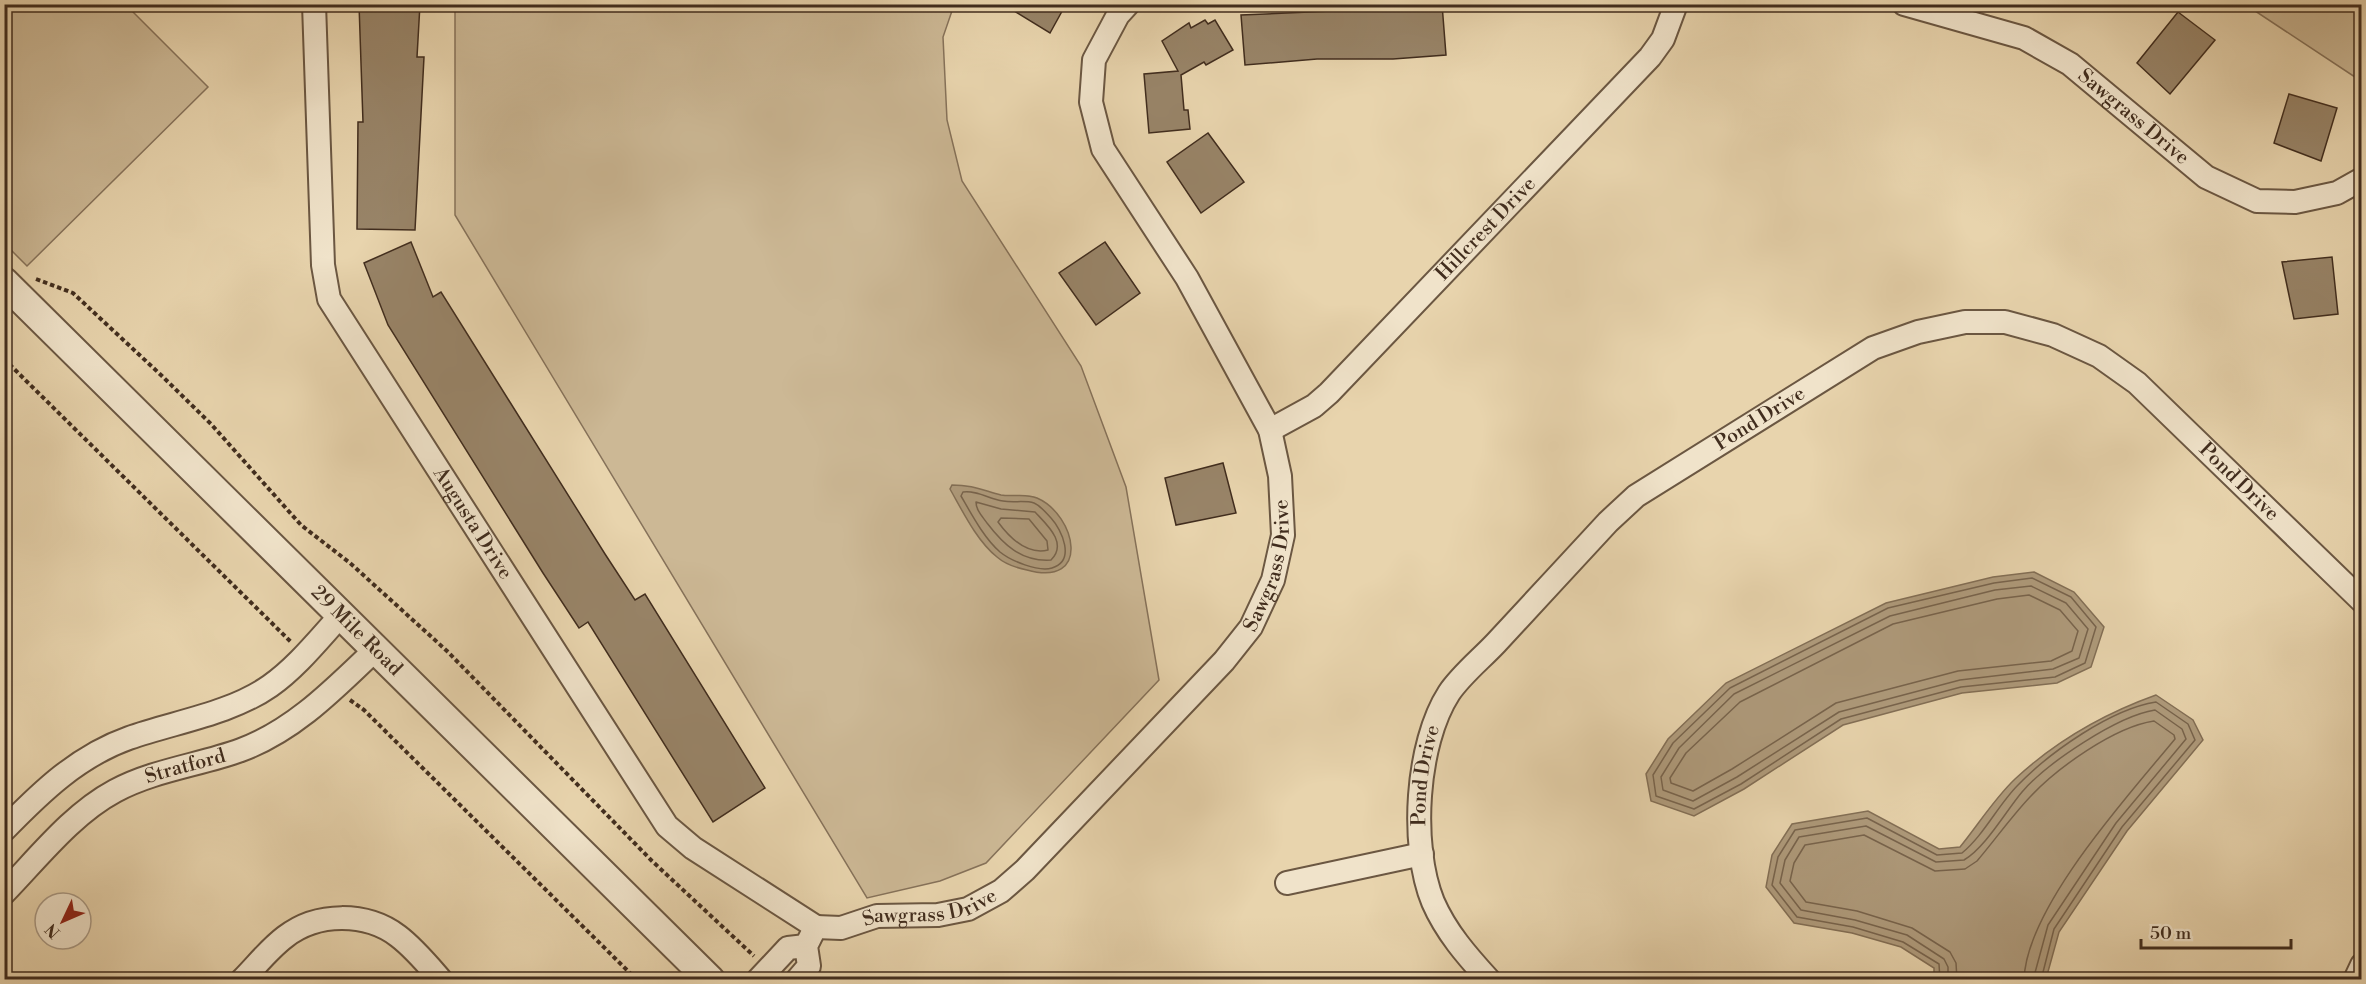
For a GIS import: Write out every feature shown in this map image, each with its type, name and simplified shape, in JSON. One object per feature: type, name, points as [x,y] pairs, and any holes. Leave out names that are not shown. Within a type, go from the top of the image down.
[{"type":"street","name":"Augusta Drive","points":[[314,4],[323,265],[329,298],[667,826],[811,937]]},
{"type":"street","name":"Sawgrass Drive","points":[[811,937],[877,916],[938,915],[968,909],[1001,891],[1025,870],[1224,661],[1251,627],[1273,580],[1283,535],[1280,476],[1270,430],[1187,278],[1103,149],[1091,102],[1094,60],[1118,15],[1128,4]]},
{"type":"street","name":"Hillcrest Drive","points":[[1270,430],[1314,406],[1329,393],[1617,92],[1663,39],[1676,4]]},
{"type":"street","name":"Sawgrass Drive","points":[[1904,4],[2024,38],[2043,48],[2070,64],[2206,177],[2257,201],[2305,200],[2337,193],[2361,179]]},
{"type":"street","name":"29 Mile Road","points":[[16,279],[341,615],[710,980]]},
{"type":"street","name":"Pond Drive","points":[[1489,980],[1458,945],[1433,901],[1422,854],[1420,811],[1422,772],[1432,731],[1449,693],[1608,522],[1636,496],[1873,348],[1918,332],[1965,322],[2005,322],[2053,335],[2099,356],[2137,383],[2361,601]]},
{"type":"street","points":[[4,830],[55,780],[103,749],[219,709],[269,687],[288,672],[341,615]]},
{"type":"street","name":"Stratford","points":[[4,893],[76,819],[96,803],[134,782],[241,750],[262,741],[318,704],[376,649]]},
{"type":"street","points":[[1287,883],[1422,854]]},
{"type":"street","points":[[242,980],[284,938],[301,926],[323,919],[344,918],[365,921],[398,936],[439,977]]},
{"type":"street","points":[[763,974],[788,948],[811,937],[809,966],[797,980]]},
{"type":"street","points":[[2355,980],[2361,964]]},
{"type":"path","points":[[16,279],[73,293],[93,311],[211,424],[301,525],[350,562],[447,651],[763,974]]},
{"type":"shaded area","points":[[4,5],[126,5],[208,87],[27,266],[5,244]]},
{"type":"shaded area","points":[[455,5],[954,5],[943,37],[947,120],[962,181],[1081,366],[1126,487],[1159,680],[986,863],[940,881],[867,898],[455,215]]},
{"type":"shaded area","points":[[2246,5],[2361,5],[2361,81]]},
{"type":"water","points":[[952,485],[971,487],[1001,495],[1037,498],[1061,519],[1068,533],[1071,547],[1069,560],[1061,569],[1048,573],[1007,564],[983,543],[971,526],[950,489]]},
{"type":"water","points":[[2034,572],[2074,592],[2104,627],[2091,667],[2057,683],[1962,693],[1843,725],[1744,789],[1694,816],[1651,801],[1646,774],[1668,739],[1726,683],[1886,603],[1993,577]]},
{"type":"water","points":[[2156,695],[2193,720],[2203,740],[2127,831],[2059,932],[2046,979],[1934,979],[1934,968],[1901,947],[1852,933],[1794,923],[1766,887],[1772,855],[1792,824],[1868,811],[1939,849],[1960,847],[2007,787],[2047,752],[2099,720]]},
{"type":"building","points":[[359,4],[420,4],[417,57],[424,57],[415,230],[357,229],[358,122],[363,122]]},
{"type":"building","points":[[1003,4],[1066,4],[1050,33]]},
{"type":"building","points":[[1442,4],[1446,55],[1393,59],[1317,59],[1245,65],[1241,15],[1354,10],[1354,6]]},
{"type":"building","points":[[2178,12],[2215,40],[2170,94],[2137,63]]},
{"type":"building","points":[[1205,20],[1208,24],[1215,20],[1233,50],[1206,65],[1204,62],[1181,75],[1184,110],[1188,110],[1190,129],[1149,133],[1144,74],[1178,71],[1162,41],[1189,23],[1191,28]]},
{"type":"building","points":[[2289,94],[2337,108],[2321,161],[2274,143]]},
{"type":"building","points":[[1208,133],[1244,182],[1201,213],[1167,162]]},
{"type":"building","points":[[411,242],[433,297],[441,292],[635,600],[645,594],[765,788],[713,822],[588,622],[579,628],[543,573],[388,325],[364,263]]},
{"type":"building","points":[[1105,242],[1140,293],[1096,325],[1059,273]]},
{"type":"building","points":[[2332,257],[2338,314],[2294,319],[2282,262]]},
{"type":"building","points":[[1223,463],[1236,513],[1176,525],[1165,478]]}]
